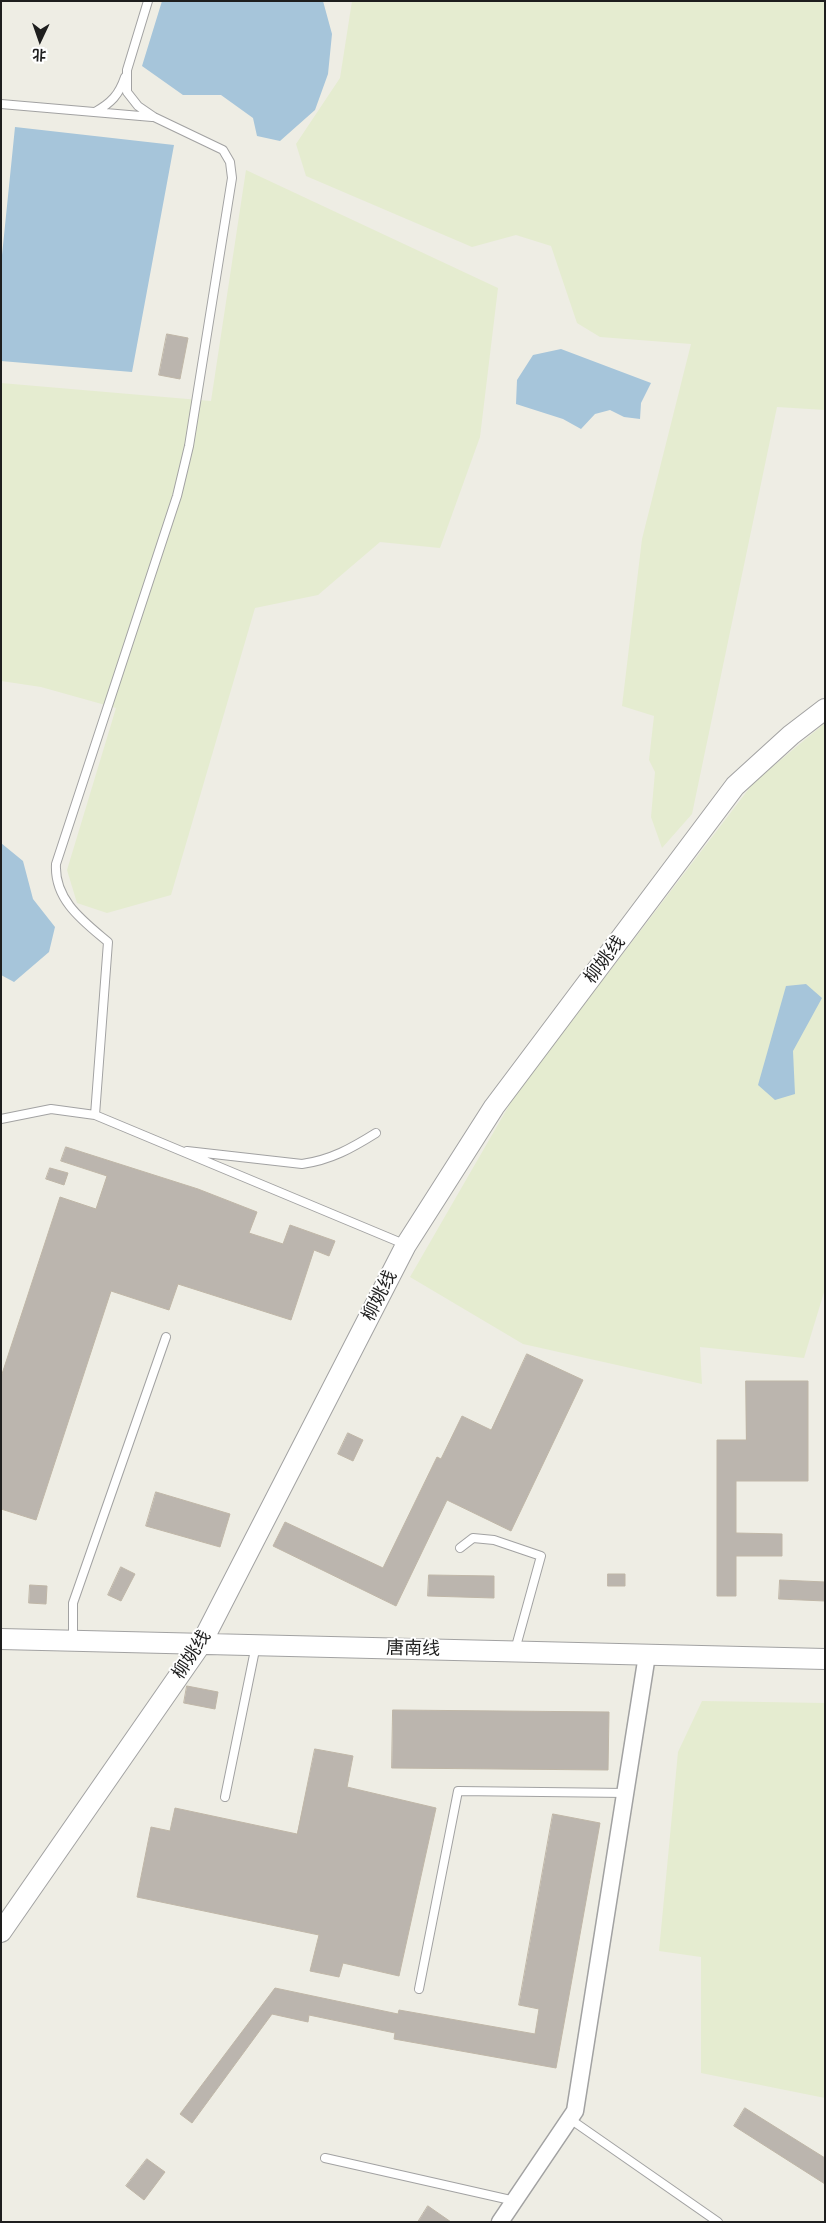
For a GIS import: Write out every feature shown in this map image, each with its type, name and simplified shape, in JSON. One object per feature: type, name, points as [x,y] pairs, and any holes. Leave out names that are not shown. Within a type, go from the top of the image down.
[{"type":"street","name":"柳姚线","points":[[1,1932],[202,1644],[406,1245],[494,1108],[735,786],[791,735],[825,709]]},
{"type":"street","name":"唐南线","points":[[1,1640],[825,1659]]},
{"type":"street","points":[[500,2222],[575,2111],[647,1655]]},
{"type":"lane","points":[[94,112],[111,103],[120,91],[148,1]]},
{"type":"lane","points":[[95,1115],[108,942],[81,920],[62,896],[55,878],[56,864],[177,496],[190,446],[232,178],[230,162],[223,150],[154,117],[138,106],[127,92],[127,70]]},
{"type":"lane","points":[[1,104],[154,117]]},
{"type":"lane","points":[[1,1119],[51,1109],[95,1115],[406,1245]]},
{"type":"lane","points":[[178,1150],[302,1164],[321,1162],[339,1155],[376,1133]]},
{"type":"lane","points":[[72,1641],[74,1603],[166,1337]]},
{"type":"lane","points":[[460,1548],[473,1538],[494,1540],[541,1556],[515,1652]]},
{"type":"lane","points":[[225,1797],[256,1645]]},
{"type":"lane","points":[[419,1989],[458,1791],[626,1793]]},
{"type":"lane","points":[[570,2119],[718,2222]]},
{"type":"lane","points":[[325,2158],[515,2200]]},
{"type":"green space","points":[[352,1],[825,1],[825,410],[777,407],[692,814],[662,848],[651,817],[655,772],[649,760],[654,716],[622,706],[642,539],[691,344],[600,337],[577,323],[551,246],[516,235],[472,247],[306,176],[296,144],[340,78]]},
{"type":"green space","points":[[246,170],[498,288],[480,437],[440,548],[380,542],[318,595],[255,608],[171,895],[107,913],[77,903],[67,870],[116,708],[41,687],[1,681],[1,383],[211,401]]},
{"type":"green space","points":[[825,723],[825,1289],[804,1358],[700,1347],[702,1384],[523,1344],[410,1277],[515,1095],[754,782]]},
{"type":"green space","points":[[702,1701],[825,1703],[825,2098],[701,2073],[701,1957],[659,1951],[678,1752]]},
{"type":"water","points":[[162,1],[323,1],[332,34],[328,74],[315,110],[280,141],[257,136],[253,118],[221,95],[183,95],[142,66]]},
{"type":"water","points":[[15,127],[174,145],[132,372],[1,361],[1,265]]},
{"type":"water","points":[[561,349],[651,383],[641,403],[640,419],[624,417],[610,410],[595,414],[581,429],[563,419],[516,404],[517,380],[533,355]]},
{"type":"water","points":[[1,843],[23,861],[33,899],[55,927],[49,952],[14,982],[1,975]]},
{"type":"water","points":[[806,984],[822,998],[793,1051],[795,1094],[775,1100],[758,1085],[786,986]]},
{"type":"building","points":[[167,334],[188,338],[180,379],[159,375]]},
{"type":"building","points":[[66,1147],[198,1189],[257,1212],[249,1233],[283,1244],[290,1225],[335,1241],[329,1256],[314,1250],[291,1320],[178,1284],[169,1310],[111,1291],[36,1520],[1,1509],[1,1377],[60,1197],[96,1209],[107,1176],[61,1161]]},
{"type":"building","points":[[50,1168],[68,1173],[64,1185],[46,1179]]},
{"type":"building","points":[[527,1354],[583,1380],[511,1531],[447,1500],[396,1606],[273,1546],[285,1522],[383,1568],[437,1457],[441,1459],[462,1416],[491,1430]]},
{"type":"building","points":[[746,1381],[808,1381],[808,1481],[736,1481],[736,1533],[782,1534],[782,1556],[736,1556],[736,1596],[717,1596],[717,1440],[746,1440]]},
{"type":"building","points":[[348,1433],[363,1440],[353,1461],[338,1454]]},
{"type":"building","points":[[156,1492],[230,1514],[220,1547],[146,1526]]},
{"type":"building","points":[[121,1567],[135,1574],[121,1601],[108,1595]]},
{"type":"building","points":[[608,1574],[625,1574],[625,1586],[608,1586]]},
{"type":"building","points":[[429,1575],[494,1576],[494,1598],[428,1596]]},
{"type":"building","points":[[780,1580],[825,1582],[825,1601],[779,1599]]},
{"type":"building","points":[[30,1585],[47,1586],[46,1604],[29,1603]]},
{"type":"building","points":[[187,1686],[218,1692],[215,1709],[184,1703]]},
{"type":"building","points":[[393,1710],[609,1712],[608,1770],[392,1768]]},
{"type":"building","points":[[315,1749],[353,1756],[347,1787],[436,1808],[399,1976],[343,1963],[339,1977],[310,1971],[319,1935],[137,1897],[151,1827],[170,1831],[175,1808],[297,1834]]},
{"type":"building","points":[[553,1814],[600,1823],[556,2068],[394,2039],[395,2033],[309,2015],[308,2022],[272,2014],[192,2123],[180,2114],[275,1988],[398,2014],[399,2010],[535,2034],[539,2009],[519,2005]]},
{"type":"building","points":[[745,2108],[825,2158],[825,2184],[734,2126]]},
{"type":"building","points":[[147,2159],[165,2172],[144,2200],[126,2186]]},
{"type":"building","points":[[428,2206],[451,2222],[418,2222]]}]
